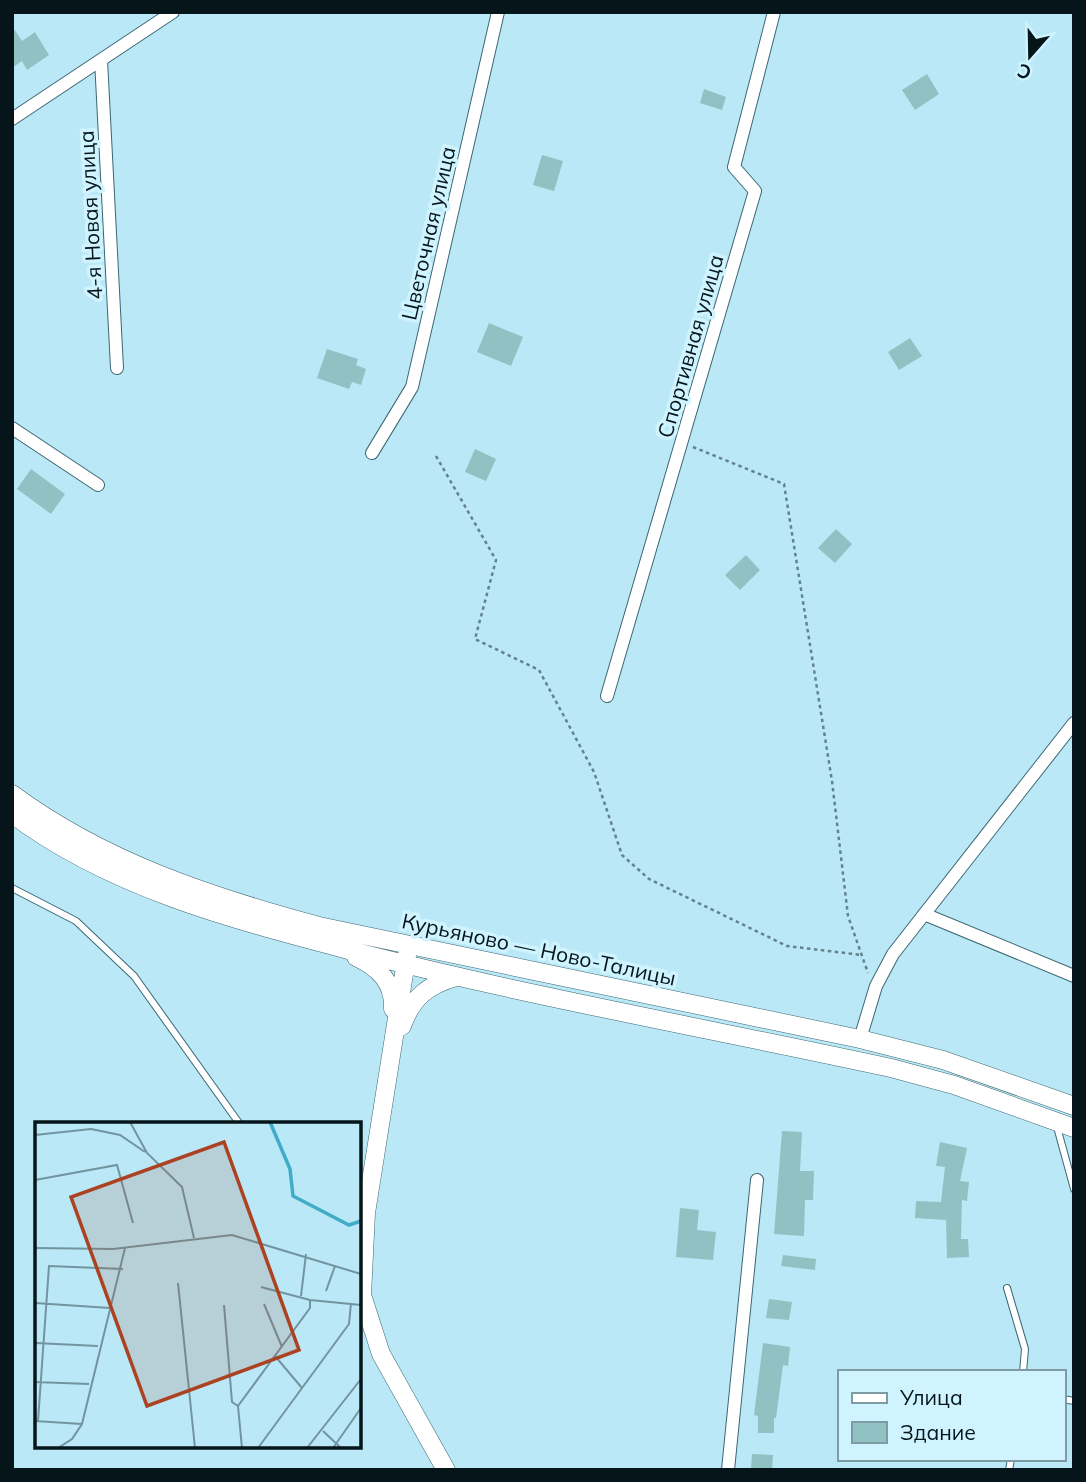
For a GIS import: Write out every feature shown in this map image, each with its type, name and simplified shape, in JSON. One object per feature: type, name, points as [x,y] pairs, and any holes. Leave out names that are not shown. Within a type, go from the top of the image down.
[{"type":"main road","name":"Курьяново — Ново-Талицы","points":[[12,794],[56,824],[158,876],[255,909],[319,926],[860,1039],[943,1060],[1074,1106]]},
{"type":"main road","name":"Курьяново — Ново-Талицы","points":[[12,814],[85,858],[153,890],[204,909],[405,964],[891,1068],[954,1086],[1074,1128]]},
{"type":"main road","points":[[317,942],[370,964],[387,978],[393,1003],[391,1059]]},
{"type":"main road","points":[[409,944],[366,1213],[360,1293],[381,1354],[441,1467]]},
{"type":"main road","points":[[391,1059],[408,1011],[417,997],[436,982],[458,976]]},
{"type":"street","name":"Цветочная улица","points":[[372,453],[412,387],[498,12]]},
{"type":"street","name":"Спортивная улица","points":[[607,696],[755,191],[734,167],[774,12]]},
{"type":"street","points":[[12,119],[167,14]]},
{"type":"street","name":"4-я Новая улица","points":[[101,60],[117,368]]},
{"type":"street","points":[[12,428],[99,485]]},
{"type":"street","points":[[860,1039],[876,986],[893,954],[1074,723]]},
{"type":"street","points":[[925,914],[1074,976]]},
{"type":"street","points":[[728,1470],[757,1180]]},
{"type":"lane","points":[[12,888],[76,921],[134,976],[238,1122]]},
{"type":"lane","points":[[1056,1121],[1074,1189]]},
{"type":"lane","points":[[1007,1288],[1025,1349],[1023,1370]]},
{"type":"path","points":[[681,443],[784,484],[832,781],[848,916],[871,982]]},
{"type":"path","points":[[436,456],[496,560],[475,639],[539,670],[594,772],[622,855],[649,879],[787,946],[862,955]]},
{"type":"building","points":[[12,26],[22,41],[35,32],[49,55],[27,70],[22,61],[12,68]]},
{"type":"building","points":[[927,74],[939,94],[915,110],[902,90]]},
{"type":"building","points":[[704,89],[726,97],[722,110],[700,103]]},
{"type":"building","points":[[542,155],[563,161],[554,191],[533,185]]},
{"type":"building","points":[[489,323],[523,337],[511,366],[477,352]]},
{"type":"building","points":[[910,338],[922,356],[899,370],[888,352]]},
{"type":"building","points":[[327,349],[358,359],[356,365],[366,369],[361,385],[352,382],[349,389],[317,378]]},
{"type":"building","points":[[475,449],[496,459],[486,481],[465,472]]},
{"type":"building","points":[[31,469],[65,494],[51,514],[17,489]]},
{"type":"building","points":[[836,529],[852,544],[835,563],[818,548]]},
{"type":"building","points":[[746,555],[760,570],[740,590],[725,575]]},
{"type":"building","points":[[782,1131],[802,1132],[800,1171],[814,1171],[813,1200],[805,1200],[804,1236],[774,1234]]},
{"type":"building","points":[[940,1142],[967,1148],[960,1181],[969,1182],[967,1201],[962,1200],[961,1239],[968,1239],[969,1257],[947,1258],[946,1220],[915,1218],[916,1201],[941,1202],[945,1167],[936,1166]]},
{"type":"building","points":[[680,1208],[699,1210],[697,1230],[716,1232],[713,1260],[676,1257]]},
{"type":"building","points":[[783,1255],[816,1259],[815,1270],[781,1266]]},
{"type":"building","points":[[769,1299],[792,1302],[789,1320],[766,1318]]},
{"type":"building","points":[[763,1343],[790,1347],[788,1366],[783,1365],[774,1433],[758,1433],[758,1416],[754,1415]]},
{"type":"building","points":[[752,1454],[773,1455],[772,1470],[751,1470]]}]
